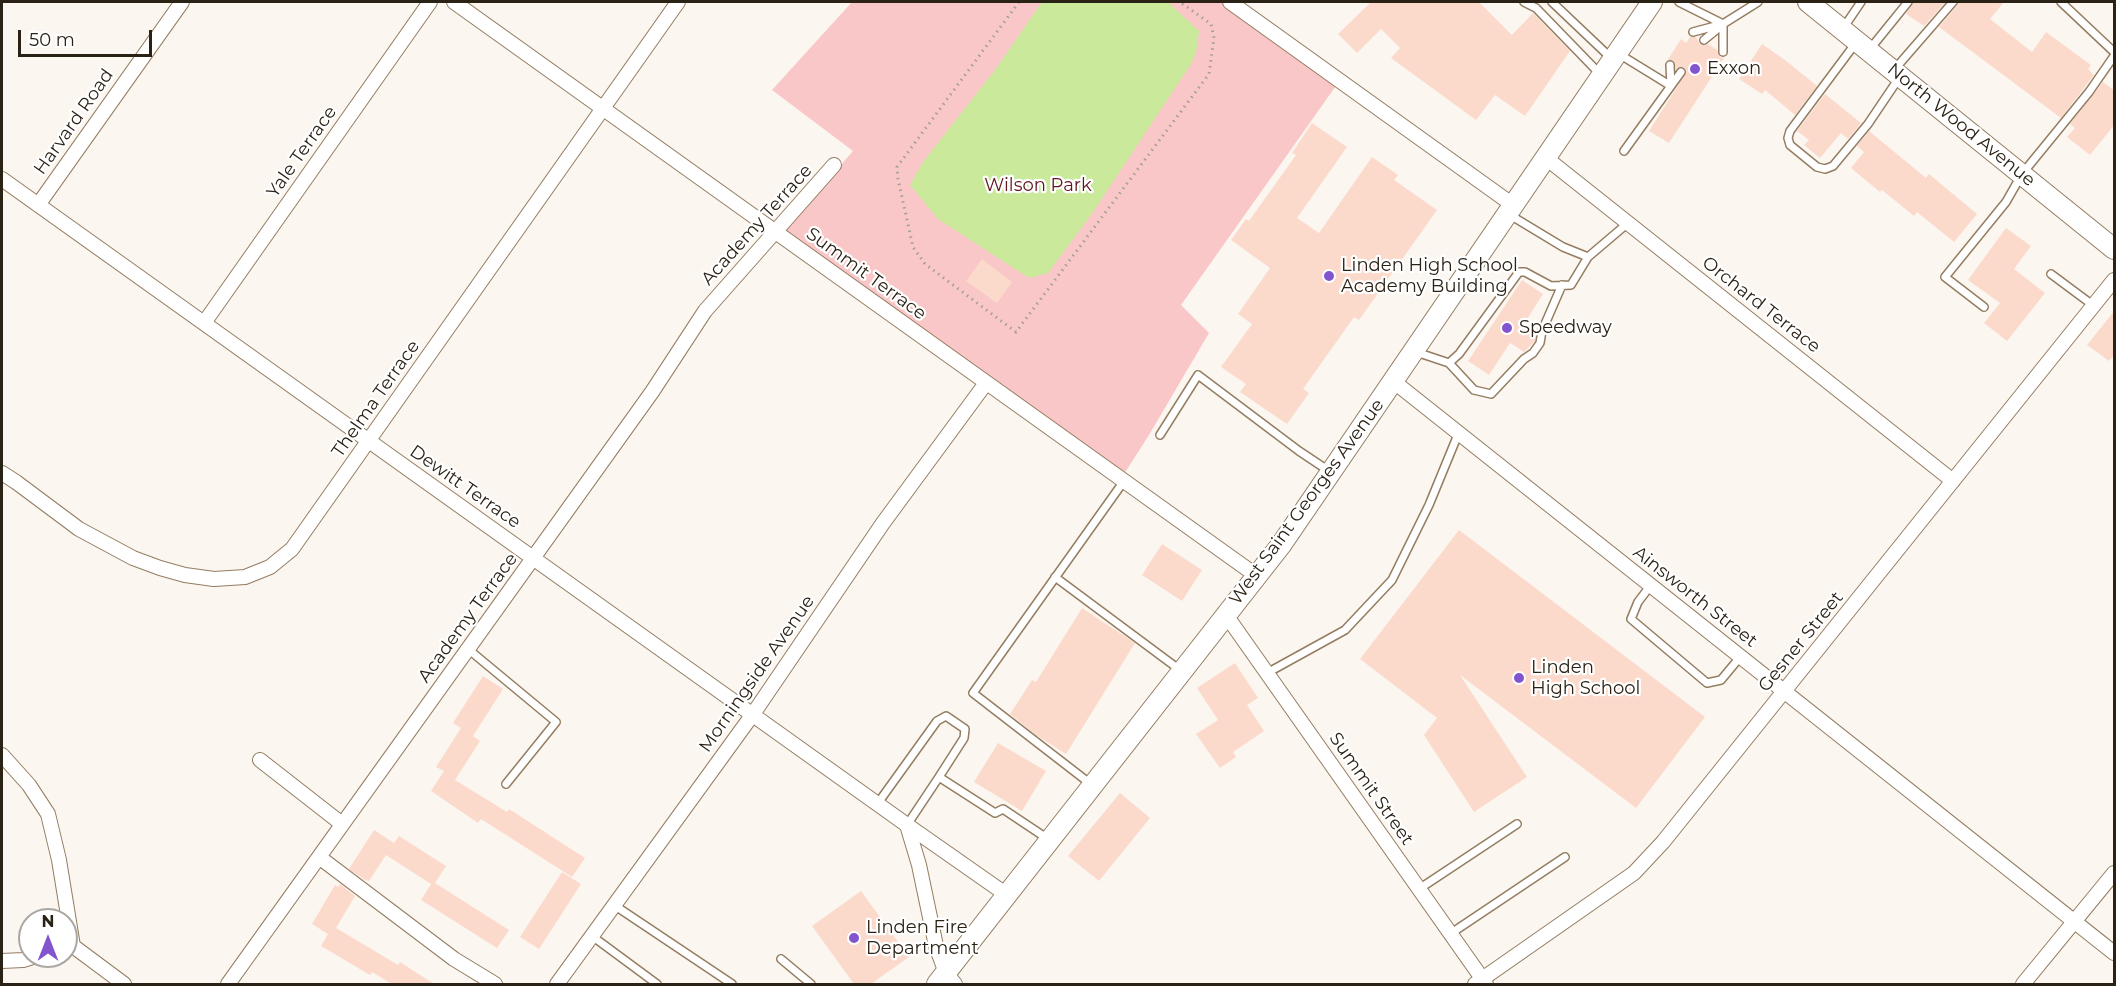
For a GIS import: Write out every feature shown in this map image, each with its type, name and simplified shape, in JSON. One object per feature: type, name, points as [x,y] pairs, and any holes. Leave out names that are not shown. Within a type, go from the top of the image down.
[{"type":"main road","name":"West Saint Georges Avenue","points":[[946,981],[1007,895],[1281,545],[1652,2]]},
{"type":"main road","name":"North Wood Avenue","points":[[1818,7],[2115,249]]},
{"type":"street","name":"Harvard Road","points":[[38,205],[182,2]]},
{"type":"street","name":"Yale Terrace","points":[[204,323],[430,2]]},
{"type":"street","name":"Summit Terrace","points":[[454,2],[1257,576]]},
{"type":"street","name":"Thelma Terrace","points":[[2,473],[79,529],[133,558],[185,575],[214,579],[245,577],[270,567],[292,549],[678,2]]},
{"type":"street","points":[[1230,2],[1511,209]]},
{"type":"street","name":"Orchard Terrace","points":[[1546,158],[1953,482]]},
{"type":"street","name":"Academy Terrace","points":[[228,984],[652,392],[705,311],[834,165]]},
{"type":"street","name":"Dewitt Terrace","points":[[2,179],[1007,895]]},
{"type":"street","name":"Gesner Street","points":[[1481,983],[1634,873],[1663,842],[2115,280]]},
{"type":"street","name":"Ainsworth Street","points":[[1393,381],[2115,952]]},
{"type":"street","name":"Morningside Avenue","points":[[557,984],[753,714],[883,523],[986,383]]},
{"type":"street","name":"Summit Street","points":[[1226,615],[1419,889],[1481,983]]},
{"type":"street","points":[[2,755],[29,785],[48,814],[59,860],[65,908]]},
{"type":"street","points":[[260,760],[342,824]]},
{"type":"street","points":[[907,825],[919,865],[936,946],[946,981]]},
{"type":"street","points":[[319,857],[454,959],[495,984]]},
{"type":"street","points":[[2023,984],[2115,873]]},
{"type":"street","points":[[78,953],[124,984]]},
{"type":"street","points":[[2,961],[18,960]]},
{"type":"lane","points":[[1524,2],[1536,8],[1611,62],[1672,86]]},
{"type":"lane","points":[[1552,2],[1611,62]]},
{"type":"lane","points":[[1679,2],[1723,24]]},
{"type":"lane","points":[[1704,40],[1723,24],[1758,2]]},
{"type":"lane","points":[[1856,40],[1861,2]]},
{"type":"lane","points":[[1908,2],[1856,40],[1794,123],[1788,138],[1790,146],[1817,167],[1826,169],[1833,166],[1868,124],[1897,73],[1953,2]]},
{"type":"lane","points":[[1984,307],[1945,277],[2006,202],[2022,174],[2089,92],[2115,54],[2061,2]]},
{"type":"lane","points":[[1693,32],[1723,24]]},
{"type":"lane","points":[[1723,24],[1724,52]]},
{"type":"lane","points":[[1670,65],[1672,86]]},
{"type":"lane","points":[[1624,152],[1681,72]]},
{"type":"lane","points":[[1511,209],[1563,247],[1588,257]]},
{"type":"lane","points":[[1449,363],[1459,354],[1519,272],[1525,272],[1551,286],[1571,285],[1588,257],[1628,223]]},
{"type":"lane","points":[[2051,274],[2094,306]]},
{"type":"lane","points":[[1413,352],[1449,363],[1474,390],[1491,394],[1524,359],[1533,353],[1540,343],[1542,331],[1562,285]]},
{"type":"lane","points":[[1160,435],[1198,375],[1299,451],[1331,472]]},
{"type":"lane","points":[[1267,673],[1345,630],[1392,580],[1429,505],[1458,432]]},
{"type":"lane","points":[[1093,786],[973,693],[1124,481]]},
{"type":"lane","points":[[1055,577],[1182,671]]},
{"type":"lane","points":[[1651,585],[1638,602],[1631,620],[1707,683],[1721,680],[1741,656]]},
{"type":"lane","points":[[468,648],[556,722],[506,784]]},
{"type":"lane","points":[[878,803],[937,721],[946,717],[964,729],[964,738],[907,825]]},
{"type":"lane","points":[[939,777],[995,813],[1003,809],[1050,840]]},
{"type":"lane","points":[[1419,889],[1517,824]]},
{"type":"lane","points":[[1450,934],[1565,857]]},
{"type":"lane","points":[[614,905],[722,982],[732,984]]},
{"type":"lane","points":[[592,936],[657,984]]},
{"type":"lane","points":[[781,959],[811,984]]},
{"type":"path","points":[[1019,2],[897,167],[913,247],[925,264],[1016,332],[1209,74],[1214,38],[1211,24],[1180,2]]},
{"type":"green space","name":"Wilson Park","points":[[852,2],[1222,2],[1338,83],[1181,305],[1209,333],[1124,474],[783,232],[853,151],[772,90]]},
{"type":"shaded area","points":[[1042,2],[1168,2],[1199,31],[1196,53],[1191,64],[1091,215],[1048,273],[1029,278],[938,219],[910,185],[923,162],[995,70]]},
{"type":"building","points":[[1371,2],[1479,2],[1512,35],[1533,13],[1570,51],[1525,116],[1495,95],[1476,120],[1391,58],[1400,48],[1381,29],[1357,53],[1338,34]]},
{"type":"building","points":[[1914,2],[1946,2],[1924,26],[1906,14]]},
{"type":"building","points":[[1958,2],[2004,2],[1990,19],[2032,52],[2046,32],[2091,65],[2088,69],[2094,75],[2061,118],[1939,27]]},
{"type":"building","points":[[1690,37],[1696,37],[1700,44],[1708,44],[1717,50],[1720,57],[1724,58],[1669,143],[1649,131],[1686,73],[1684,67],[1676,69],[1673,60],[1667,61],[1681,39],[1686,43]]},
{"type":"building","points":[[1762,44],[1817,86],[1795,115],[1765,90],[1762,94],[1739,79]]},
{"type":"building","points":[[2103,82],[2115,91],[2115,124],[2090,155],[2067,137],[2075,128],[2070,124]]},
{"type":"building","points":[[1825,94],[1861,123],[1848,139],[1841,133],[1820,158],[1804,145],[1809,140],[1797,131]]},
{"type":"building","name":"Linden High School Academy Building","points":[[1312,123],[1347,147],[1297,218],[1319,233],[1372,157],[1398,175],[1394,180],[1437,210],[1359,320],[1354,317],[1303,389],[1309,393],[1287,424],[1240,392],[1246,384],[1221,367],[1252,324],[1238,314],[1270,268],[1231,240],[1246,219],[1249,221],[1296,155],[1292,153]]},
{"type":"building","points":[[1869,131],[1926,178],[1929,174],[1977,214],[1954,242],[1917,212],[1914,216],[1851,168],[1864,152],[1857,146]]},
{"type":"building","points":[[2006,228],[2031,246],[2014,269],[2045,293],[2007,341],[1984,323],[2000,303],[1968,280]]},
{"type":"building","points":[[982,259],[1012,282],[997,303],[966,281]]},
{"type":"building","points":[[1522,280],[1543,294],[1522,327],[1536,336],[1535,341],[1524,352],[1510,343],[1489,375],[1468,361]]},
{"type":"building","points":[[2115,310],[2115,354],[2109,361],[2087,345]]},
{"type":"building","name":"Linden High School","points":[[1459,530],[1705,717],[1636,808],[1460,675],[1527,777],[1474,812],[1424,735],[1437,718],[1360,659]]},
{"type":"building","points":[[1162,544],[1202,570],[1182,601],[1142,575]]},
{"type":"building","points":[[1082,608],[1135,643],[1066,754],[1036,735],[1010,714],[1032,680],[1036,682]]},
{"type":"building","points":[[1235,663],[1258,698],[1247,705],[1264,731],[1233,752],[1236,757],[1220,768],[1196,734],[1218,720],[1197,688]]},
{"type":"building","points":[[483,676],[503,689],[473,736],[480,741],[455,780],[507,812],[509,809],[585,858],[572,877],[481,819],[478,823],[431,791],[444,771],[436,767],[461,728],[453,723]]},
{"type":"building","points":[[998,743],[1046,771],[1022,811],[974,782]]},
{"type":"building","points":[[1120,793],[1150,818],[1099,881],[1068,856]]},
{"type":"building","points":[[374,830],[394,843],[399,836],[446,866],[435,883],[509,930],[497,948],[421,900],[431,884],[386,855],[369,881],[349,869]]},
{"type":"building","points":[[562,872],[581,884],[539,949],[520,937]]},
{"type":"building","points":[[340,884],[355,896],[336,928],[398,965],[400,962],[434,984],[392,984],[372,972],[370,975],[321,946],[328,934],[312,924],[335,885],[338,887]]},
{"type":"building","points":[[861,891],[909,957],[871,984],[854,984],[812,926]]},
{"type":"place","name":"Exxon","points":[[1695,69]]},
{"type":"place","name":"Linden High School Academy Building","points":[[1329,276]]},
{"type":"place","name":"Speedway","points":[[1507,328]]},
{"type":"place","name":"Linden High School","points":[[1519,678]]},
{"type":"place","name":"Linden Fire Department","points":[[854,938]]}]
